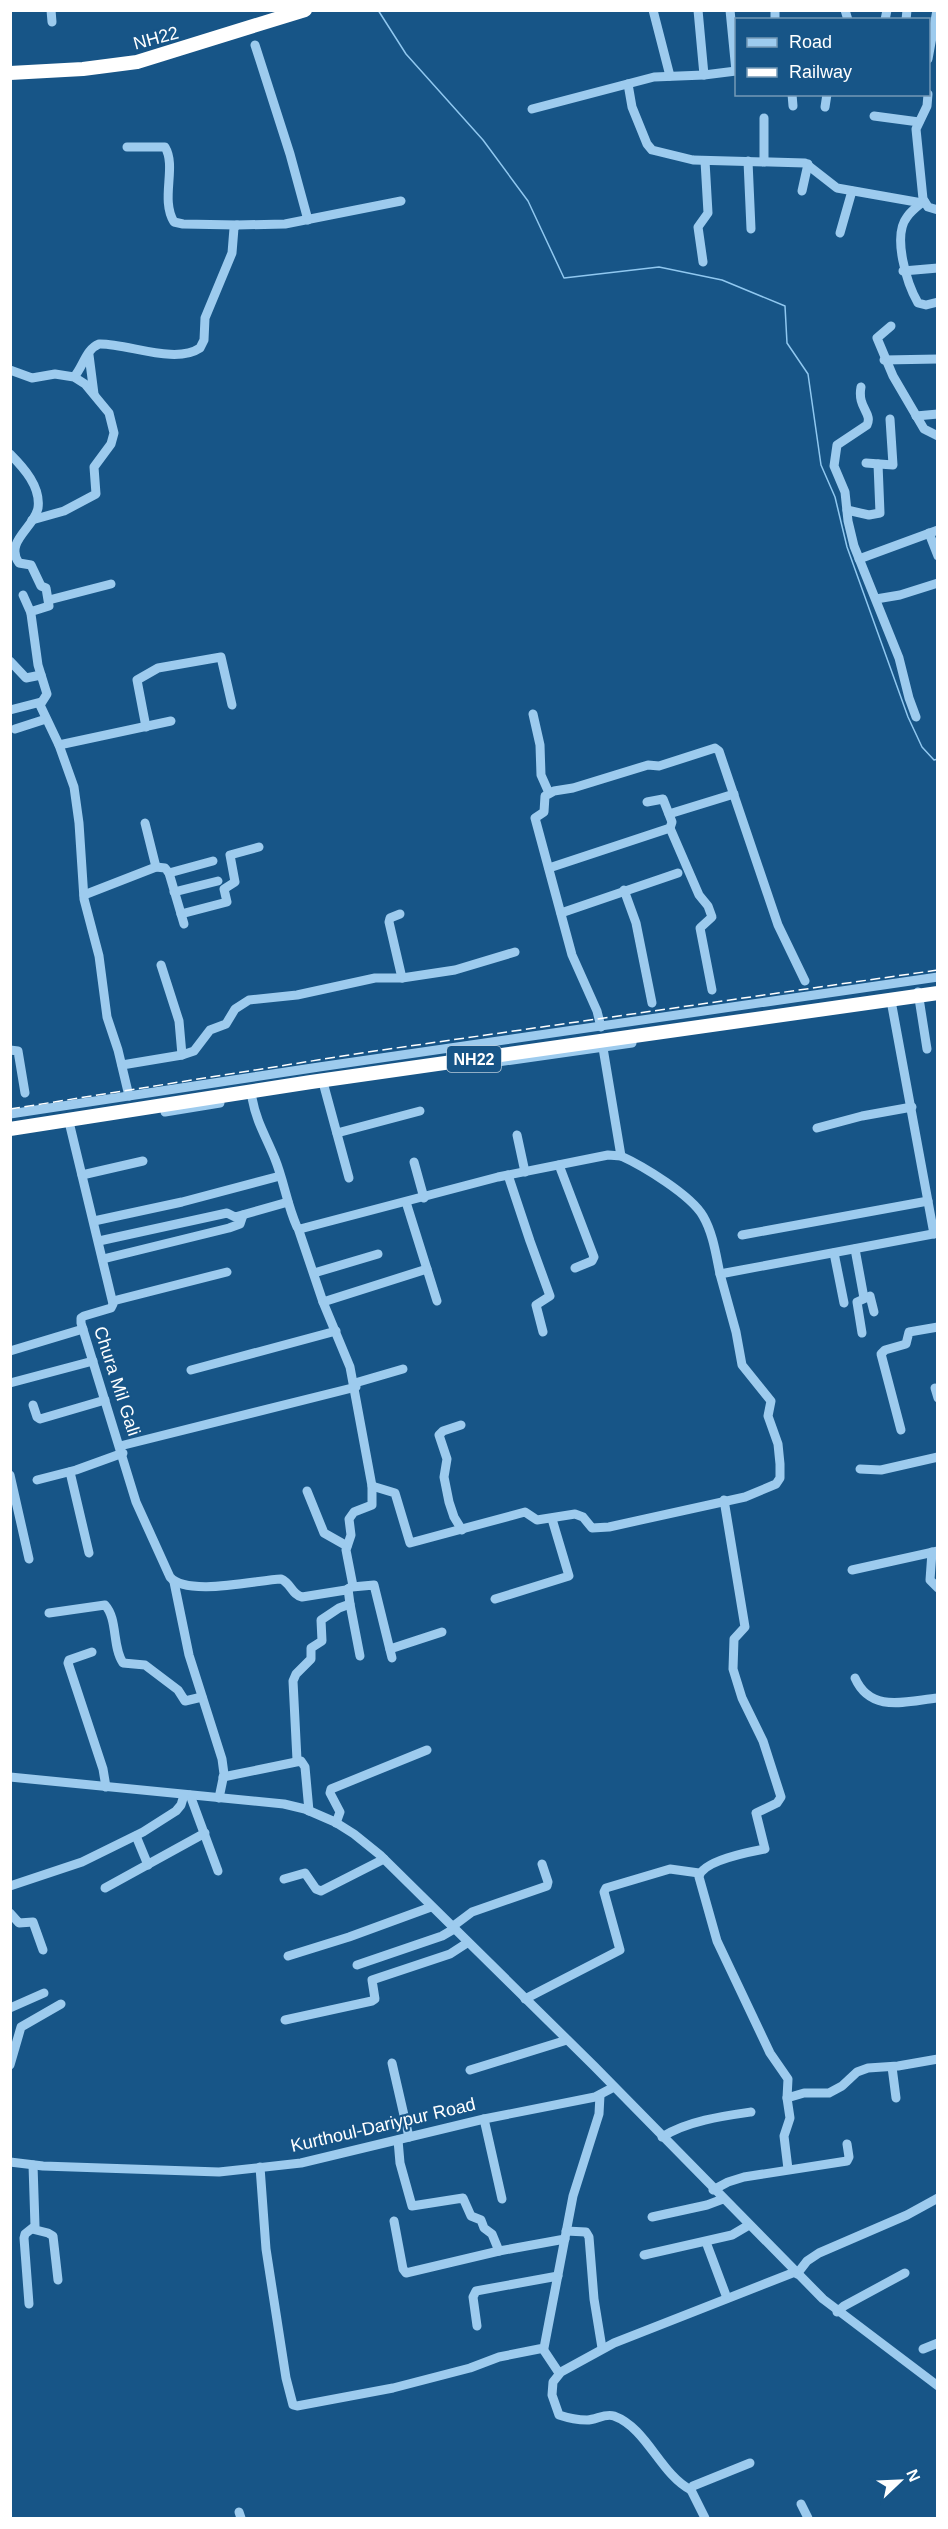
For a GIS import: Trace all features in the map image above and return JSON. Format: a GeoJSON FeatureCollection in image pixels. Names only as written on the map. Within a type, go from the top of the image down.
{"type":"FeatureCollection","features":[{"type":"Feature","properties":{"kind":"highway","name":"NH22"},"geometry":{"type":"LineString","coordinates":[[10,73],[83,69],[137,62],[305,10]]}},
{"type":"Feature","properties":{"kind":"highway","name":"NH22"},"geometry":{"type":"LineString","coordinates":[[10,1120],[334,1071],[938,985]]}},
{"type":"Feature","properties":{"kind":"highway","name":"NH22"},"geometry":{"type":"LineString","coordinates":[[10,1129],[311,1082],[938,993]]}},
{"type":"Feature","properties":{"kind":"street"},"geometry":{"type":"LineString","coordinates":[[51,10],[52,22]]}},
{"type":"Feature","properties":{"kind":"street"},"geometry":{"type":"LineString","coordinates":[[653,10],[670,76]]}},
{"type":"Feature","properties":{"kind":"street"},"geometry":{"type":"LineString","coordinates":[[698,10],[704,75]]}},
{"type":"Feature","properties":{"kind":"street"},"geometry":{"type":"LineString","coordinates":[[730,10],[735,61]]}},
{"type":"Feature","properties":{"kind":"street"},"geometry":{"type":"LineString","coordinates":[[930,48],[937,10]]}},
{"type":"Feature","properties":{"kind":"street"},"geometry":{"type":"LineString","coordinates":[[255,45],[290,154],[308,220]]}},
{"type":"Feature","properties":{"kind":"street"},"geometry":{"type":"LineString","coordinates":[[532,109],[654,77],[735,71]]}},
{"type":"Feature","properties":{"kind":"street"},"geometry":{"type":"LineString","coordinates":[[628,84],[632,107],[649,147],[688,160],[808,164],[833,186],[923,202],[928,207],[938,210]]}},
{"type":"Feature","properties":{"kind":"street"},"geometry":{"type":"LineString","coordinates":[[792,96],[793,106]]}},
{"type":"Feature","properties":{"kind":"street"},"geometry":{"type":"LineString","coordinates":[[825,107],[827,96]]}},
{"type":"Feature","properties":{"kind":"street"},"geometry":{"type":"LineString","coordinates":[[923,202],[916,129],[927,106],[928,96]]}},
{"type":"Feature","properties":{"kind":"street"},"geometry":{"type":"LineString","coordinates":[[874,116],[919,122]]}},
{"type":"Feature","properties":{"kind":"street"},"geometry":{"type":"LineString","coordinates":[[764,118],[764,162]]}},
{"type":"Feature","properties":{"kind":"street"},"geometry":{"type":"LineString","coordinates":[[127,147],[165,147],[168,159],[169,210],[174,222],[183,224],[285,224],[401,201]]}},
{"type":"Feature","properties":{"kind":"street"},"geometry":{"type":"LineString","coordinates":[[704,262],[698,227],[708,213],[705,161]]}},
{"type":"Feature","properties":{"kind":"street"},"geometry":{"type":"LineString","coordinates":[[748,161],[751,229]]}},
{"type":"Feature","properties":{"kind":"street"},"geometry":{"type":"LineString","coordinates":[[802,191],[808,164]]}},
{"type":"Feature","properties":{"kind":"street"},"geometry":{"type":"LineString","coordinates":[[840,233],[852,191]]}},
{"type":"Feature","properties":{"kind":"street"},"geometry":{"type":"LineString","coordinates":[[923,202],[907,217],[904,224],[901,251],[903,271],[918,303],[926,305],[938,302]]}},
{"type":"Feature","properties":{"kind":"street"},"geometry":{"type":"LineString","coordinates":[[74,377],[82,368],[93,347],[102,344],[166,354],[192,352],[200,348],[204,340],[205,318],[230,259],[234,228],[237,225]]}},
{"type":"Feature","properties":{"kind":"street"},"geometry":{"type":"LineString","coordinates":[[903,271],[938,268]]}},
{"type":"Feature","properties":{"kind":"street"},"geometry":{"type":"LineString","coordinates":[[891,326],[877,338],[884,360],[924,429],[938,436]]}},
{"type":"Feature","properties":{"kind":"street"},"geometry":{"type":"LineString","coordinates":[[89,352],[94,395]]}},
{"type":"Feature","properties":{"kind":"street"},"geometry":{"type":"LineString","coordinates":[[884,360],[938,359]]}},
{"type":"Feature","properties":{"kind":"street"},"geometry":{"type":"LineString","coordinates":[[10,370],[32,378],[55,374],[74,377],[82,381],[109,413],[114,433],[111,444],[94,467],[96,494],[64,511],[32,520]]}},
{"type":"Feature","properties":{"kind":"street"},"geometry":{"type":"LineString","coordinates":[[861,387],[860,402],[869,420],[838,444],[834,461],[835,471],[845,492],[851,536],[899,658],[916,717]]}},
{"type":"Feature","properties":{"kind":"street"},"geometry":{"type":"LineString","coordinates":[[916,416],[938,414]]}},
{"type":"Feature","properties":{"kind":"street"},"geometry":{"type":"LineString","coordinates":[[866,463],[893,465],[890,419]]}},
{"type":"Feature","properties":{"kind":"street"},"geometry":{"type":"LineString","coordinates":[[10,454],[24,468],[36,493],[38,508],[16,541],[17,567],[31,565],[41,586],[46,588],[49,600],[48,606],[31,613]]}},
{"type":"Feature","properties":{"kind":"street"},"geometry":{"type":"LineString","coordinates":[[847,510],[869,515],[880,514],[878,465]]}},
{"type":"Feature","properties":{"kind":"street"},"geometry":{"type":"LineString","coordinates":[[859,559],[933,532],[938,556]]}},
{"type":"Feature","properties":{"kind":"street"},"geometry":{"type":"LineString","coordinates":[[876,600],[938,583]]}},
{"type":"Feature","properties":{"kind":"street"},"geometry":{"type":"LineString","coordinates":[[49,600],[111,584]]}},
{"type":"Feature","properties":{"kind":"street"},"geometry":{"type":"LineString","coordinates":[[10,710],[41,702],[47,694],[41,675],[31,613],[23,595]]}},
{"type":"Feature","properties":{"kind":"street"},"geometry":{"type":"LineString","coordinates":[[146,727],[137,680],[160,667],[221,657],[232,705]]}},
{"type":"Feature","properties":{"kind":"street"},"geometry":{"type":"LineString","coordinates":[[10,661],[26,678],[41,675]]}},
{"type":"Feature","properties":{"kind":"street"},"geometry":{"type":"LineString","coordinates":[[41,702],[71,776],[77,803],[84,895],[99,956],[106,1012],[129,1096]]}},
{"type":"Feature","properties":{"kind":"street"},"geometry":{"type":"LineString","coordinates":[[533,714],[540,746],[541,775],[549,793]]}},
{"type":"Feature","properties":{"kind":"street"},"geometry":{"type":"LineString","coordinates":[[15,729],[46,719]]}},
{"type":"Feature","properties":{"kind":"street"},"geometry":{"type":"LineString","coordinates":[[59,745],[171,721]]}},
{"type":"Feature","properties":{"kind":"street"},"geometry":{"type":"LineString","coordinates":[[601,1027],[597,1011],[575,965],[535,819],[544,812],[544,799],[549,793],[648,765],[659,766],[716,748],[734,794],[777,925],[805,981]]}},
{"type":"Feature","properties":{"kind":"street"},"geometry":{"type":"LineString","coordinates":[[669,814],[734,794]]}},
{"type":"Feature","properties":{"kind":"street"},"geometry":{"type":"LineString","coordinates":[[647,802],[662,798],[672,822],[670,828],[699,895],[708,906],[712,917],[700,928],[712,990]]}},
{"type":"Feature","properties":{"kind":"street"},"geometry":{"type":"LineString","coordinates":[[145,824],[156,867]]}},
{"type":"Feature","properties":{"kind":"street"},"geometry":{"type":"LineString","coordinates":[[549,868],[670,828]]}},
{"type":"Feature","properties":{"kind":"street"},"geometry":{"type":"LineString","coordinates":[[181,914],[227,902],[224,889],[235,882],[230,855],[259,847]]}},
{"type":"Feature","properties":{"kind":"street"},"geometry":{"type":"LineString","coordinates":[[169,873],[213,861]]}},
{"type":"Feature","properties":{"kind":"street"},"geometry":{"type":"LineString","coordinates":[[84,895],[156,867],[165,868],[169,873],[184,924]]}},
{"type":"Feature","properties":{"kind":"street"},"geometry":{"type":"LineString","coordinates":[[561,913],[678,873]]}},
{"type":"Feature","properties":{"kind":"street"},"geometry":{"type":"LineString","coordinates":[[174,892],[218,880]]}},
{"type":"Feature","properties":{"kind":"street"},"geometry":{"type":"LineString","coordinates":[[624,890],[636,923],[652,1003]]}},
{"type":"Feature","properties":{"kind":"street"},"geometry":{"type":"LineString","coordinates":[[400,914],[390,918],[388,922],[402,978]]}},
{"type":"Feature","properties":{"kind":"street"},"geometry":{"type":"LineString","coordinates":[[122,1065],[182,1055],[198,1049],[210,1030],[226,1024],[234,1009],[249,1000],[302,994],[387,978],[402,978],[461,969],[515,952]]}},
{"type":"Feature","properties":{"kind":"street"},"geometry":{"type":"LineString","coordinates":[[161,965],[179,1021],[182,1055]]}},
{"type":"Feature","properties":{"kind":"street"},"geometry":{"type":"LineString","coordinates":[[387,978],[399,966]]}},
{"type":"Feature","properties":{"kind":"street"},"geometry":{"type":"LineString","coordinates":[[10,1114],[938,977]]}},
{"type":"Feature","properties":{"kind":"street"},"geometry":{"type":"LineString","coordinates":[[916,981],[927,1049]]}},
{"type":"Feature","properties":{"kind":"street"},"geometry":{"type":"LineString","coordinates":[[10,1134],[324,1086],[938,999]]}},
{"type":"Feature","properties":{"kind":"street"},"geometry":{"type":"LineString","coordinates":[[720,1274],[936,1234],[892,1006]]}},
{"type":"Feature","properties":{"kind":"street"},"geometry":{"type":"LineString","coordinates":[[630,1023],[633,1043]]}},
{"type":"Feature","properties":{"kind":"street"},"geometry":{"type":"LineString","coordinates":[[603,1047],[621,1156]]}},
{"type":"Feature","properties":{"kind":"street"},"geometry":{"type":"LineString","coordinates":[[10,1050],[18,1051],[25,1093]]}},
{"type":"Feature","properties":{"kind":"street"},"geometry":{"type":"LineString","coordinates":[[217,1082],[220,1103]]}},
{"type":"Feature","properties":{"kind":"street"},"geometry":{"type":"LineString","coordinates":[[324,1086],[349,1178]]}},
{"type":"Feature","properties":{"kind":"street"},"geometry":{"type":"LineString","coordinates":[[252,1098],[257,1122],[274,1157],[323,1302],[355,1385],[372,1486],[372,1505],[350,1516],[351,1535],[347,1545],[350,1605],[360,1656]]}},
{"type":"Feature","properties":{"kind":"street"},"geometry":{"type":"LineString","coordinates":[[817,1128],[862,1116],[912,1107]]}},
{"type":"Feature","properties":{"kind":"street"},"geometry":{"type":"LineString","coordinates":[[48,1108],[51,1128]]}},
{"type":"Feature","properties":{"kind":"street"},"geometry":{"type":"LineString","coordinates":[[337,1133],[420,1111]]}},
{"type":"Feature","properties":{"kind":"street","name":"Chura Mil Gali"},"geometry":{"type":"LineString","coordinates":[[70,1125],[112,1301],[111,1308],[82,1317],[81,1320],[141,1516],[172,1580],[189,1655],[222,1759],[223,1777],[219,1798]]}},
{"type":"Feature","properties":{"kind":"street"},"geometry":{"type":"LineString","coordinates":[[517,1135],[525,1172]]}},
{"type":"Feature","properties":{"kind":"street"},"geometry":{"type":"LineString","coordinates":[[298,1228],[508,1175],[608,1155],[621,1156],[636,1163],[692,1202],[703,1215],[708,1226],[736,1332],[742,1365],[771,1401],[768,1416],[778,1444],[780,1464],[780,1478],[776,1484],[745,1497],[599,1528],[590,1527],[583,1517],[575,1514],[552,1519],[530,1517],[523,1513],[408,1543],[395,1493],[372,1486]]}},
{"type":"Feature","properties":{"kind":"street"},"geometry":{"type":"LineString","coordinates":[[82,1175],[143,1161]]}},
{"type":"Feature","properties":{"kind":"street"},"geometry":{"type":"LineString","coordinates":[[414,1162],[424,1198]]}},
{"type":"Feature","properties":{"kind":"street"},"geometry":{"type":"LineString","coordinates":[[559,1165],[594,1257],[592,1261],[575,1268]]}},
{"type":"Feature","properties":{"kind":"street"},"geometry":{"type":"LineString","coordinates":[[508,1175],[550,1296],[536,1305],[543,1332]]}},
{"type":"Feature","properties":{"kind":"street"},"geometry":{"type":"LineString","coordinates":[[94,1221],[182,1202],[280,1176]]}},
{"type":"Feature","properties":{"kind":"street"},"geometry":{"type":"LineString","coordinates":[[742,1235],[928,1201]]}},
{"type":"Feature","properties":{"kind":"street"},"geometry":{"type":"LineString","coordinates":[[406,1202],[436,1301]]}},
{"type":"Feature","properties":{"kind":"street"},"geometry":{"type":"LineString","coordinates":[[99,1241],[227,1213],[236,1217],[288,1203]]}},
{"type":"Feature","properties":{"kind":"street"},"geometry":{"type":"LineString","coordinates":[[103,1259],[229,1228],[240,1224],[243,1215]]}},
{"type":"Feature","properties":{"kind":"street"},"geometry":{"type":"LineString","coordinates":[[855,1249],[864,1298]]}},
{"type":"Feature","properties":{"kind":"street"},"geometry":{"type":"LineString","coordinates":[[834,1252],[844,1303]]}},
{"type":"Feature","properties":{"kind":"street"},"geometry":{"type":"LineString","coordinates":[[314,1274],[378,1254]]}},
{"type":"Feature","properties":{"kind":"street"},"geometry":{"type":"LineString","coordinates":[[323,1302],[427,1269]]}},
{"type":"Feature","properties":{"kind":"street"},"geometry":{"type":"LineString","coordinates":[[112,1301],[227,1272]]}},
{"type":"Feature","properties":{"kind":"street"},"geometry":{"type":"LineString","coordinates":[[862,1333],[857,1303],[871,1296],[874,1312]]}},
{"type":"Feature","properties":{"kind":"street"},"geometry":{"type":"LineString","coordinates":[[901,1431],[881,1354],[883,1351],[906,1344],[909,1332],[938,1327]]}},
{"type":"Feature","properties":{"kind":"street"},"geometry":{"type":"LineString","coordinates":[[10,1351],[83,1329]]}},
{"type":"Feature","properties":{"kind":"street"},"geometry":{"type":"LineString","coordinates":[[191,1370],[336,1331]]}},
{"type":"Feature","properties":{"kind":"street"},"geometry":{"type":"LineString","coordinates":[[10,1383],[93,1361]]}},
{"type":"Feature","properties":{"kind":"street"},"geometry":{"type":"LineString","coordinates":[[37,1480],[70,1472],[121,1450],[355,1385],[403,1369]]}},
{"type":"Feature","properties":{"kind":"street"},"geometry":{"type":"LineString","coordinates":[[33,1405],[40,1419],[105,1400]]}},
{"type":"Feature","properties":{"kind":"street"},"geometry":{"type":"LineString","coordinates":[[461,1425],[443,1431],[439,1435],[447,1458],[444,1477],[449,1502],[462,1530]]}},
{"type":"Feature","properties":{"kind":"street"},"geometry":{"type":"LineString","coordinates":[[860,1469],[880,1470],[938,1457]]}},
{"type":"Feature","properties":{"kind":"street"},"geometry":{"type":"LineString","coordinates":[[70,1472],[89,1553]]}},
{"type":"Feature","properties":{"kind":"street"},"geometry":{"type":"LineString","coordinates":[[10,1475],[29,1559]]}},
{"type":"Feature","properties":{"kind":"street"},"geometry":{"type":"LineString","coordinates":[[307,1491],[324,1533],[347,1545]]}},
{"type":"Feature","properties":{"kind":"street"},"geometry":{"type":"LineString","coordinates":[[525,1999],[620,1950],[604,1892],[606,1888],[670,1869],[699,1873],[711,1863],[765,1849],[756,1813],[777,1803],[781,1797],[763,1741],[742,1698],[733,1669],[734,1639],[745,1627],[724,1500]]}},
{"type":"Feature","properties":{"kind":"street"},"geometry":{"type":"LineString","coordinates":[[495,1599],[570,1575],[558,1545],[552,1519]]}},
{"type":"Feature","properties":{"kind":"street"},"geometry":{"type":"LineString","coordinates":[[852,1570],[935,1552],[930,1580],[938,1588]]}},
{"type":"Feature","properties":{"kind":"street"},"geometry":{"type":"LineString","coordinates":[[172,1580],[212,1587],[281,1579],[287,1582],[296,1596],[302,1598],[374,1585],[391,1653],[442,1632]]}},
{"type":"Feature","properties":{"kind":"street"},"geometry":{"type":"LineString","coordinates":[[49,1613],[105,1605],[109,1612],[117,1650],[123,1663],[145,1665],[178,1690],[185,1701],[202,1697]]}},
{"type":"Feature","properties":{"kind":"street"},"geometry":{"type":"LineString","coordinates":[[297,1760],[294,1681],[296,1674],[311,1659],[312,1647],[322,1641],[321,1620],[339,1608],[350,1605]]}},
{"type":"Feature","properties":{"kind":"street"},"geometry":{"type":"LineString","coordinates":[[92,1652],[69,1660],[68,1663],[103,1769],[106,1787]]}},
{"type":"Feature","properties":{"kind":"street"},"geometry":{"type":"LineString","coordinates":[[855,1678],[865,1693],[892,1704],[938,1698]]}},
{"type":"Feature","properties":{"kind":"street"},"geometry":{"type":"LineString","coordinates":[[336,1823],[340,1812],[330,1792],[331,1789],[427,1750]]}},
{"type":"Feature","properties":{"kind":"street"},"geometry":{"type":"LineString","coordinates":[[223,1777],[297,1760],[304,1764],[309,1810]]}},
{"type":"Feature","properties":{"kind":"street"},"geometry":{"type":"LineString","coordinates":[[10,1777],[271,1802],[309,1810],[336,1823],[369,1844],[614,2087],[713,2190],[799,2270],[837,2312],[938,2386]]}},
{"type":"Feature","properties":{"kind":"street"},"geometry":{"type":"LineString","coordinates":[[187,1795],[205,1833],[219,1871]]}},
{"type":"Feature","properties":{"kind":"street"},"geometry":{"type":"LineString","coordinates":[[10,1886],[82,1862],[136,1836],[177,1811],[187,1795]]}},
{"type":"Feature","properties":{"kind":"street"},"geometry":{"type":"LineString","coordinates":[[105,1888],[205,1833]]}},
{"type":"Feature","properties":{"kind":"street"},"geometry":{"type":"LineString","coordinates":[[136,1836],[148,1864]]}},
{"type":"Feature","properties":{"kind":"street"},"geometry":{"type":"LineString","coordinates":[[284,1879],[305,1874],[316,1889],[321,1891],[384,1859]]}},
{"type":"Feature","properties":{"kind":"street"},"geometry":{"type":"LineString","coordinates":[[357,1965],[442,1936],[464,1916],[472,1912],[547,1886],[548,1882],[542,1864]]}},
{"type":"Feature","properties":{"kind":"street"},"geometry":{"type":"LineString","coordinates":[[699,1873],[715,1937],[770,2053],[789,2080],[787,2098],[790,2118],[784,2136],[788,2169]]}},
{"type":"Feature","properties":{"kind":"street"},"geometry":{"type":"LineString","coordinates":[[288,1956],[431,1907]]}},
{"type":"Feature","properties":{"kind":"street"},"geometry":{"type":"LineString","coordinates":[[10,1913],[19,1923],[33,1922],[44,1950]]}},
{"type":"Feature","properties":{"kind":"street"},"geometry":{"type":"LineString","coordinates":[[285,2020],[372,2001],[375,1999],[371,1983],[373,1979],[450,1954],[467,1943]]}},
{"type":"Feature","properties":{"kind":"street"},"geometry":{"type":"LineString","coordinates":[[10,2065],[21,2027],[14,2006],[44,1993]]}},
{"type":"Feature","properties":{"kind":"street"},"geometry":{"type":"LineString","coordinates":[[21,2027],[62,2004]]}},
{"type":"Feature","properties":{"kind":"street"},"geometry":{"type":"LineString","coordinates":[[470,2070],[567,2040]]}},
{"type":"Feature","properties":{"kind":"street"},"geometry":{"type":"LineString","coordinates":[[787,2098],[804,2093],[829,2093],[863,2070],[938,2059]]}},
{"type":"Feature","properties":{"kind":"street"},"geometry":{"type":"LineString","coordinates":[[392,2063],[409,2137]]}},
{"type":"Feature","properties":{"kind":"street"},"geometry":{"type":"LineString","coordinates":[[892,2067],[896,2098]]}},
{"type":"Feature","properties":{"kind":"street","name":"Kurthoul-Dariypur Road"},"geometry":{"type":"LineString","coordinates":[[10,2162],[33,2165],[219,2172],[312,2162],[484,2119],[600,2095],[614,2087]]}},
{"type":"Feature","properties":{"kind":"street"},"geometry":{"type":"LineString","coordinates":[[559,2373],[543,2349],[577,2181],[599,2114],[600,2095]]}},
{"type":"Feature","properties":{"kind":"street"},"geometry":{"type":"LineString","coordinates":[[662,2137],[674,2130],[751,2112]]}},
{"type":"Feature","properties":{"kind":"street"},"geometry":{"type":"LineString","coordinates":[[484,2119],[502,2199]]}},
{"type":"Feature","properties":{"kind":"street"},"geometry":{"type":"LineString","coordinates":[[398,2140],[404,2180],[412,2206],[463,2198],[471,2216],[480,2219],[484,2228],[492,2234],[499,2251]]}},
{"type":"Feature","properties":{"kind":"street"},"geometry":{"type":"LineString","coordinates":[[713,2190],[734,2180],[848,2160],[846,2144]]}},
{"type":"Feature","properties":{"kind":"street"},"geometry":{"type":"LineString","coordinates":[[29,2304],[24,2238],[35,2222],[33,2165]]}},
{"type":"Feature","properties":{"kind":"street"},"geometry":{"type":"LineString","coordinates":[[260,2167],[266,2249],[286,2378],[294,2406],[393,2388],[499,2358],[543,2349]]}},
{"type":"Feature","properties":{"kind":"street"},"geometry":{"type":"LineString","coordinates":[[705,2518],[691,2490],[677,2483],[635,2432],[615,2417],[585,2420],[559,2415],[551,2386],[559,2373],[602,2348],[799,2270],[819,2253],[907,2215],[938,2198]]}},
{"type":"Feature","properties":{"kind":"street"},"geometry":{"type":"LineString","coordinates":[[652,2217],[707,2205],[723,2199]]}},
{"type":"Feature","properties":{"kind":"street"},"geometry":{"type":"LineString","coordinates":[[394,2221],[405,2273],[586,2232],[589,2237],[594,2299],[602,2348]]}},
{"type":"Feature","properties":{"kind":"street"},"geometry":{"type":"LineString","coordinates":[[644,2255],[737,2234],[749,2225]]}},
{"type":"Feature","properties":{"kind":"street"},"geometry":{"type":"LineString","coordinates":[[32,2229],[53,2236],[58,2280]]}},
{"type":"Feature","properties":{"kind":"street"},"geometry":{"type":"LineString","coordinates":[[706,2242],[727,2298]]}},
{"type":"Feature","properties":{"kind":"street"},"geometry":{"type":"LineString","coordinates":[[837,2312],[905,2273]]}},
{"type":"Feature","properties":{"kind":"street"},"geometry":{"type":"LineString","coordinates":[[477,2326],[474,2297],[476,2291],[558,2276]]}},
{"type":"Feature","properties":{"kind":"street"},"geometry":{"type":"LineString","coordinates":[[923,2349],[938,2343]]}},
{"type":"Feature","properties":{"kind":"street"},"geometry":{"type":"LineString","coordinates":[[691,2490],[695,2485],[750,2463]]}},
{"type":"Feature","properties":{"kind":"street"},"geometry":{"type":"LineString","coordinates":[[801,2504],[808,2518]]}},
{"type":"Feature","properties":{"kind":"waterway"},"geometry":{"type":"LineString","coordinates":[[378,10],[406,54],[483,140],[528,201],[564,278],[659,267],[722,280],[785,306],[787,343],[808,374],[821,465],[835,497],[847,547],[908,717],[922,747],[934,760],[938,759]]}},
{"type":"Feature","properties":{"kind":"railway"},"geometry":{"type":"LineString","coordinates":[[10,1109],[368,1052],[938,970]]}}]}
